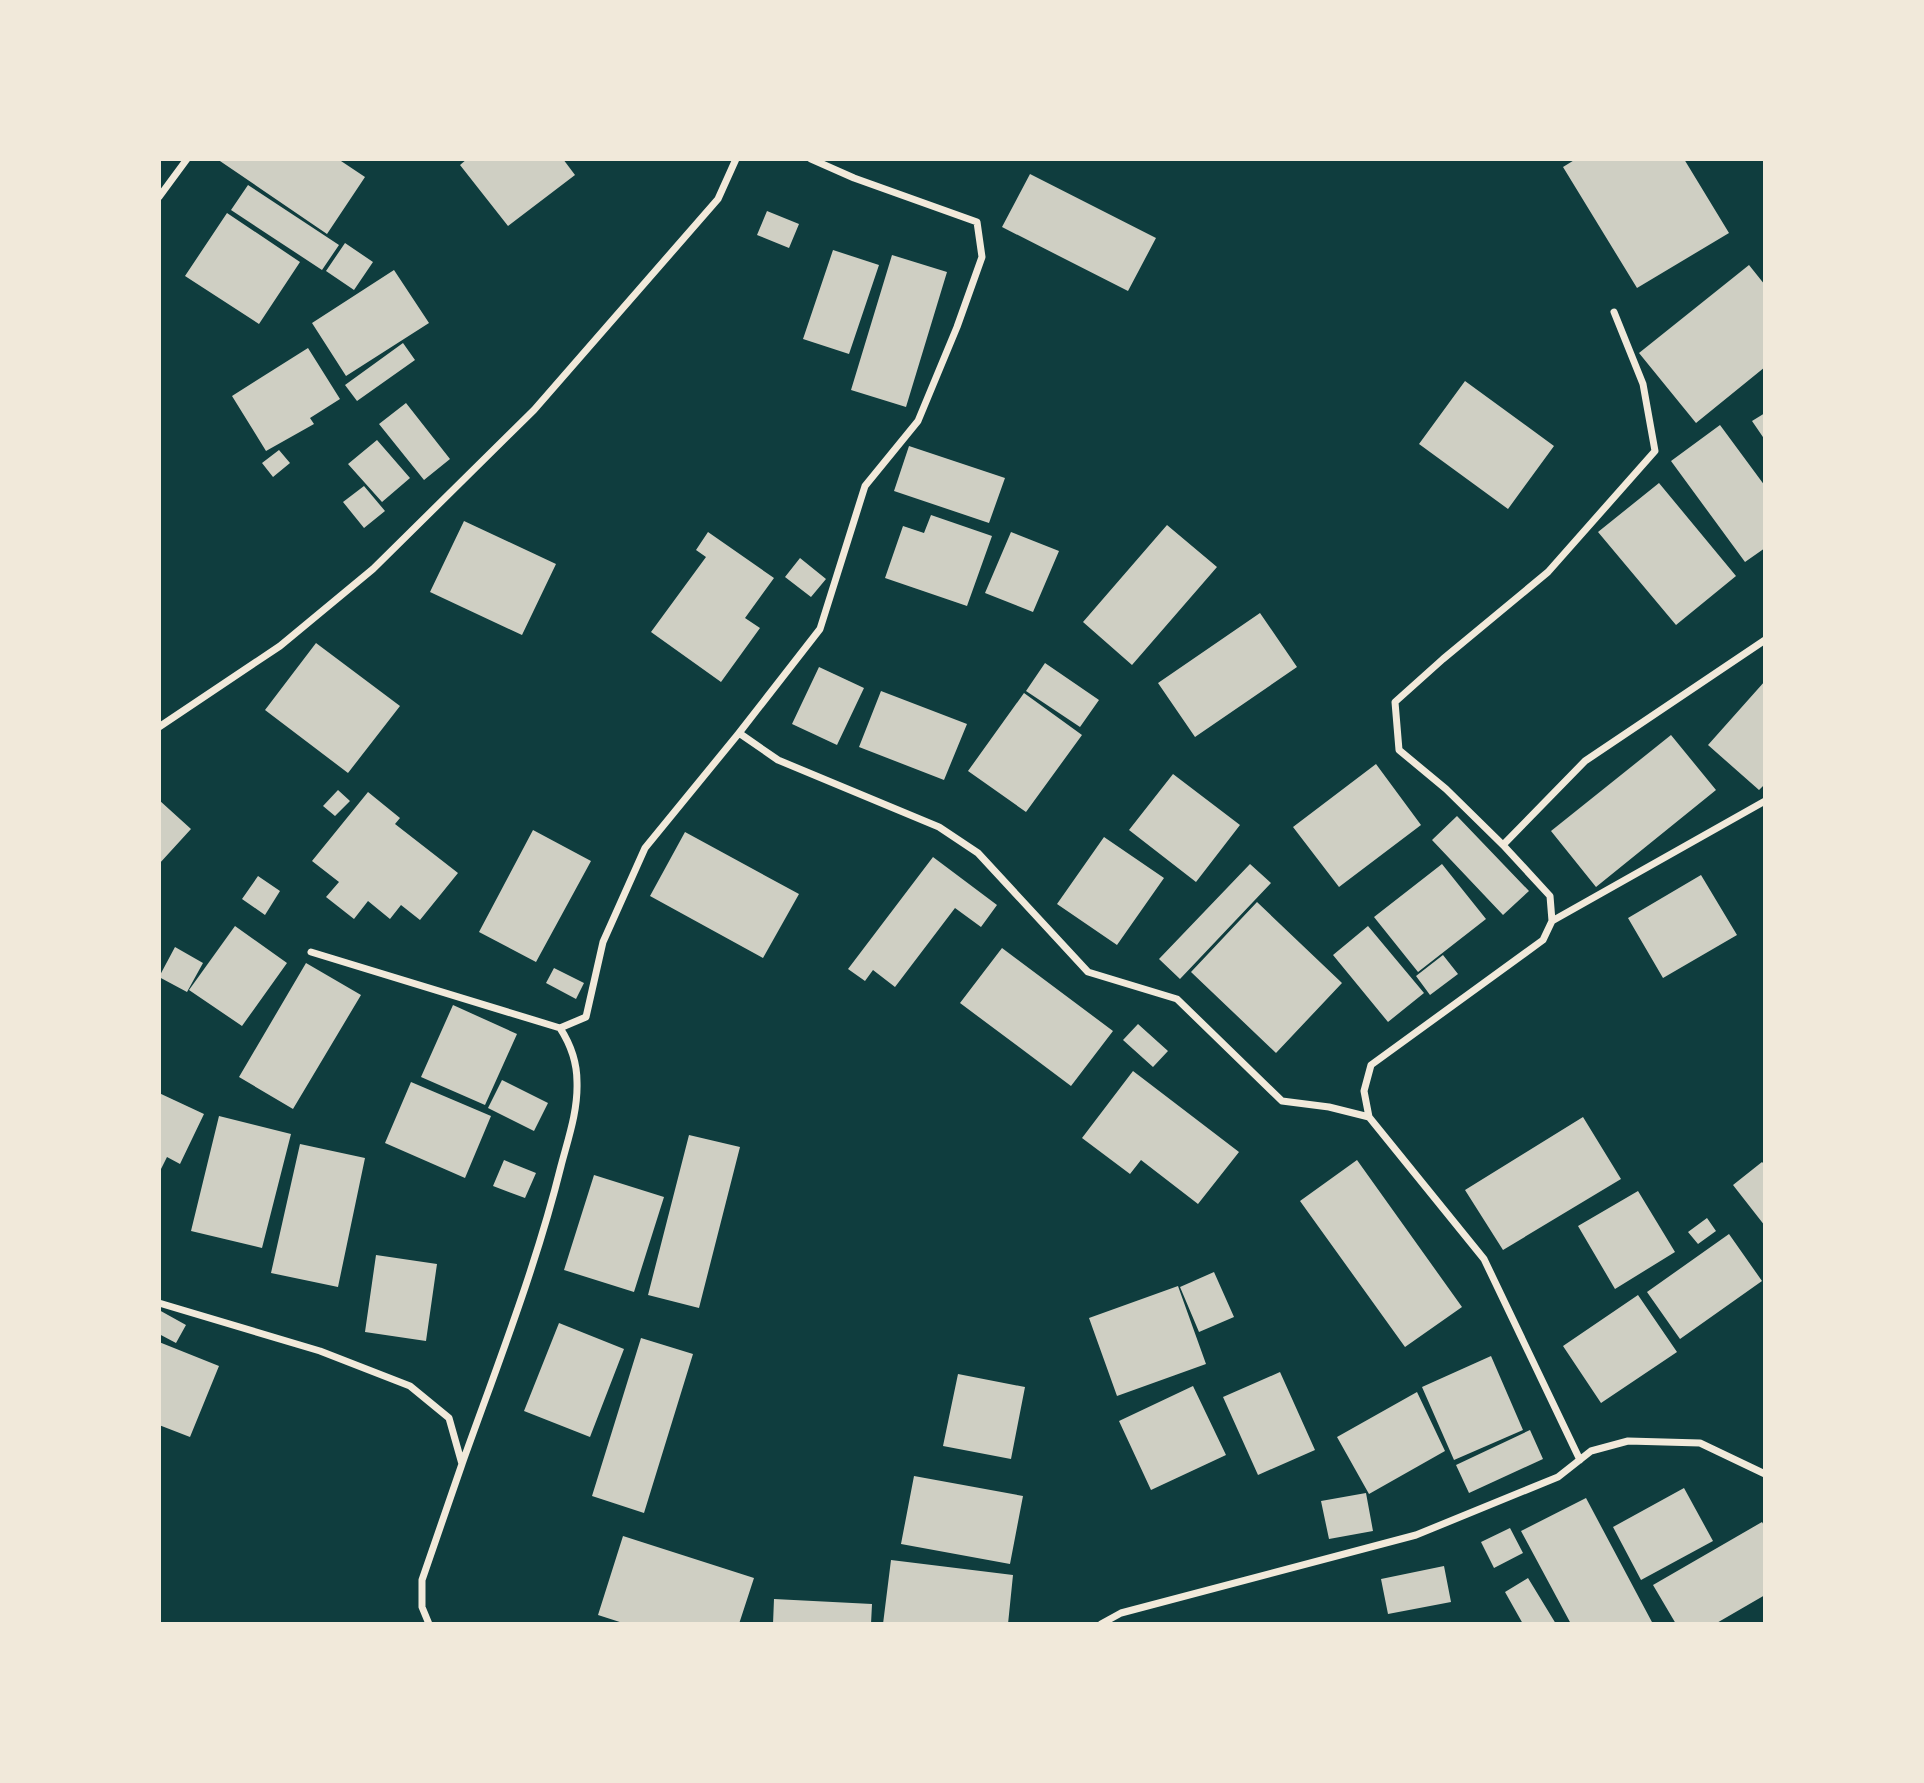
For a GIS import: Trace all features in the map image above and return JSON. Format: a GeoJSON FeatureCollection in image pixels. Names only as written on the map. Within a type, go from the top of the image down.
{"type":"FeatureCollection","features":[{"type":"Feature","properties":{"kind":"street"},"geometry":{"type":"LineString","coordinates":[[159,197],[187,159]]}},
{"type":"Feature","properties":{"kind":"street"},"geometry":{"type":"LineString","coordinates":[[159,727],[280,646],[373,569],[534,410],[718,199],[736,159]]}},
{"type":"Feature","properties":{"kind":"street"},"geometry":{"type":"LineString","coordinates":[[311,952],[560,1028],[586,1017],[603,943],[645,848],[820,629],[865,486],[918,421],[957,327],[982,257],[977,222],[854,178],[811,159]]}},
{"type":"Feature","properties":{"kind":"street"},"geometry":{"type":"LineString","coordinates":[[1580,1460],[1484,1259],[1369,1117],[1363,1091],[1371,1065],[1543,940],[1552,921],[1550,896],[1446,789],[1399,750],[1395,702],[1548,572],[1655,452],[1643,384],[1614,312]]}},
{"type":"Feature","properties":{"kind":"street"},"geometry":{"type":"LineString","coordinates":[[1503,845],[1585,761],[1765,640]]}},
{"type":"Feature","properties":{"kind":"street"},"geometry":{"type":"LineString","coordinates":[[738,733],[778,761],[939,827],[978,853],[1088,972],[1177,999],[1282,1101],[1329,1107],[1369,1117]]}},
{"type":"Feature","properties":{"kind":"street"},"geometry":{"type":"LineString","coordinates":[[1552,921],[1765,801]]}},
{"type":"Feature","properties":{"kind":"street"},"geometry":{"type":"LineString","coordinates":[[429,1624],[422,1607],[422,1580],[554,1198],[574,1116],[577,1083],[573,1048],[560,1028]]}},
{"type":"Feature","properties":{"kind":"street"},"geometry":{"type":"LineString","coordinates":[[159,1303],[320,1351],[410,1386],[449,1419],[462,1464]]}},
{"type":"Feature","properties":{"kind":"street"},"geometry":{"type":"LineString","coordinates":[[1101,1624],[1121,1613],[1416,1535],[1558,1477],[1591,1451],[1628,1441],[1700,1443],[1765,1474]]}},
{"type":"Feature","properties":{"kind":"building"},"geometry":{"type":"Polygon","coordinates":[[[217,159],[338,159],[365,177],[327,234],[217,159]]]}},
{"type":"Feature","properties":{"kind":"building"},"geometry":{"type":"Polygon","coordinates":[[[467,159],[563,159],[575,175],[508,226],[460,165],[467,159]]]}},
{"type":"Feature","properties":{"kind":"building"},"geometry":{"type":"Polygon","coordinates":[[[1576,159],[1684,159],[1729,233],[1637,288],[1563,167],[1576,159]]]}},
{"type":"Feature","properties":{"kind":"building"},"geometry":{"type":"Polygon","coordinates":[[[1030,174],[1156,238],[1128,291],[1002,227],[1030,174]]]}},
{"type":"Feature","properties":{"kind":"building"},"geometry":{"type":"Polygon","coordinates":[[[248,185],[339,245],[322,270],[231,210],[248,185]]]}},
{"type":"Feature","properties":{"kind":"building"},"geometry":{"type":"Polygon","coordinates":[[[767,211],[799,224],[789,248],[757,235],[767,211]]]}},
{"type":"Feature","properties":{"kind":"building"},"geometry":{"type":"Polygon","coordinates":[[[227,213],[300,262],[259,324],[185,276],[227,213]]]}},
{"type":"Feature","properties":{"kind":"building"},"geometry":{"type":"Polygon","coordinates":[[[345,243],[373,262],[354,290],[326,271],[345,243]]]}},
{"type":"Feature","properties":{"kind":"building"},"geometry":{"type":"Polygon","coordinates":[[[833,250],[879,265],[849,354],[803,339],[833,250]]]}},
{"type":"Feature","properties":{"kind":"building"},"geometry":{"type":"Polygon","coordinates":[[[892,255],[947,272],[906,407],[851,390],[892,255]]]}},
{"type":"Feature","properties":{"kind":"building"},"geometry":{"type":"Polygon","coordinates":[[[1749,265],[1765,285],[1765,367],[1696,423],[1639,353],[1749,265]]]}},
{"type":"Feature","properties":{"kind":"building"},"geometry":{"type":"Polygon","coordinates":[[[394,270],[429,323],[346,376],[312,323],[394,270]]]}},
{"type":"Feature","properties":{"kind":"building"},"geometry":{"type":"Polygon","coordinates":[[[403,343],[415,360],[357,401],[345,385],[403,343]]]}},
{"type":"Feature","properties":{"kind":"building"},"geometry":{"type":"Polygon","coordinates":[[[308,348],[340,399],[310,418],[314,424],[266,451],[232,396],[308,348]]]}},
{"type":"Feature","properties":{"kind":"building"},"geometry":{"type":"Polygon","coordinates":[[[1465,381],[1554,446],[1508,509],[1419,444],[1465,381]]]}},
{"type":"Feature","properties":{"kind":"building"},"geometry":{"type":"Polygon","coordinates":[[[406,403],[450,459],[424,480],[379,424],[406,403]]]}},
{"type":"Feature","properties":{"kind":"building"},"geometry":{"type":"Polygon","coordinates":[[[1765,413],[1765,440],[1752,421],[1765,413]]]}},
{"type":"Feature","properties":{"kind":"building"},"geometry":{"type":"Polygon","coordinates":[[[1720,425],[1765,486],[1765,548],[1745,562],[1671,461],[1720,425]]]}},
{"type":"Feature","properties":{"kind":"building"},"geometry":{"type":"Polygon","coordinates":[[[377,440],[410,478],[382,502],[348,464],[377,440]]]}},
{"type":"Feature","properties":{"kind":"building"},"geometry":{"type":"Polygon","coordinates":[[[909,446],[1005,478],[989,523],[894,491],[909,446]]]}},
{"type":"Feature","properties":{"kind":"building"},"geometry":{"type":"Polygon","coordinates":[[[279,450],[290,463],[273,477],[262,463],[279,450]]]}},
{"type":"Feature","properties":{"kind":"building"},"geometry":{"type":"Polygon","coordinates":[[[1659,483],[1736,576],[1676,625],[1598,532],[1659,483]]]}},
{"type":"Feature","properties":{"kind":"building"},"geometry":{"type":"Polygon","coordinates":[[[364,486],[385,511],[364,528],[343,502],[364,486]]]}},
{"type":"Feature","properties":{"kind":"building"},"geometry":{"type":"Polygon","coordinates":[[[931,515],[992,536],[967,606],[885,578],[903,526],[924,533],[931,515]]]}},
{"type":"Feature","properties":{"kind":"building"},"geometry":{"type":"Polygon","coordinates":[[[464,521],[556,564],[522,635],[430,592],[464,521]]]}},
{"type":"Feature","properties":{"kind":"building"},"geometry":{"type":"Polygon","coordinates":[[[1167,525],[1217,567],[1132,665],[1083,622],[1167,525]]]}},
{"type":"Feature","properties":{"kind":"building"},"geometry":{"type":"Polygon","coordinates":[[[708,532],[774,578],[745,618],[760,628],[721,682],[651,632],[706,557],[696,550],[708,532]]]}},
{"type":"Feature","properties":{"kind":"building"},"geometry":{"type":"Polygon","coordinates":[[[1011,532],[1059,551],[1033,612],[985,593],[1011,532]]]}},
{"type":"Feature","properties":{"kind":"building"},"geometry":{"type":"Polygon","coordinates":[[[800,558],[826,579],[811,597],[785,577],[800,558]]]}},
{"type":"Feature","properties":{"kind":"building"},"geometry":{"type":"Polygon","coordinates":[[[1260,613],[1297,667],[1195,737],[1158,683],[1260,613]]]}},
{"type":"Feature","properties":{"kind":"building"},"geometry":{"type":"Polygon","coordinates":[[[316,643],[400,706],[348,773],[265,710],[316,643]]]}},
{"type":"Feature","properties":{"kind":"building"},"geometry":{"type":"Polygon","coordinates":[[[1045,663],[1099,700],[1080,727],[1026,691],[1045,663]]]}},
{"type":"Feature","properties":{"kind":"building"},"geometry":{"type":"Polygon","coordinates":[[[819,667],[864,688],[837,745],[792,724],[819,667]]]}},
{"type":"Feature","properties":{"kind":"building"},"geometry":{"type":"Polygon","coordinates":[[[1765,681],[1765,784],[1759,790],[1708,745],[1765,681]]]}},
{"type":"Feature","properties":{"kind":"building"},"geometry":{"type":"Polygon","coordinates":[[[881,691],[967,724],[944,780],[859,747],[881,691]]]}},
{"type":"Feature","properties":{"kind":"building"},"geometry":{"type":"Polygon","coordinates":[[[1024,693],[1082,735],[1026,812],[968,771],[1024,693]]]}},
{"type":"Feature","properties":{"kind":"building"},"geometry":{"type":"Polygon","coordinates":[[[1671,735],[1716,790],[1596,887],[1551,831],[1671,735]]]}},
{"type":"Feature","properties":{"kind":"building"},"geometry":{"type":"Polygon","coordinates":[[[1376,764],[1421,825],[1339,887],[1293,827],[1376,764]]]}},
{"type":"Feature","properties":{"kind":"building"},"geometry":{"type":"Polygon","coordinates":[[[1173,774],[1240,825],[1196,882],[1129,830],[1173,774]]]}},
{"type":"Feature","properties":{"kind":"building"},"geometry":{"type":"Polygon","coordinates":[[[338,790],[350,801],[335,816],[323,806],[338,790]]]}},
{"type":"Feature","properties":{"kind":"building"},"geometry":{"type":"Polygon","coordinates":[[[368,792],[400,818],[395,824],[458,873],[420,920],[401,905],[390,919],[368,901],[354,919],[326,897],[339,882],[312,861],[368,792]]]}},
{"type":"Feature","properties":{"kind":"building"},"geometry":{"type":"Polygon","coordinates":[[[159,800],[191,829],[159,864],[159,800]]]}},
{"type":"Feature","properties":{"kind":"building"},"geometry":{"type":"Polygon","coordinates":[[[1457,816],[1529,891],[1503,915],[1432,840],[1457,816]]]}},
{"type":"Feature","properties":{"kind":"building"},"geometry":{"type":"Polygon","coordinates":[[[533,830],[591,861],[536,962],[479,932],[533,830]]]}},
{"type":"Feature","properties":{"kind":"building"},"geometry":{"type":"Polygon","coordinates":[[[685,832],[799,894],[763,958],[650,896],[685,832]]]}},
{"type":"Feature","properties":{"kind":"building"},"geometry":{"type":"Polygon","coordinates":[[[1104,837],[1164,878],[1117,945],[1057,904],[1104,837]]]}},
{"type":"Feature","properties":{"kind":"building"},"geometry":{"type":"Polygon","coordinates":[[[933,857],[997,905],[981,927],[955,908],[895,987],[873,970],[865,981],[848,969],[933,857]]]}},
{"type":"Feature","properties":{"kind":"building"},"geometry":{"type":"Polygon","coordinates":[[[1250,864],[1271,883],[1180,979],[1159,959],[1250,864]]]}},
{"type":"Feature","properties":{"kind":"building"},"geometry":{"type":"Polygon","coordinates":[[[1442,864],[1486,919],[1418,972],[1374,917],[1442,864]]]}},
{"type":"Feature","properties":{"kind":"building"},"geometry":{"type":"Polygon","coordinates":[[[1701,875],[1737,935],[1663,978],[1628,918],[1701,875]]]}},
{"type":"Feature","properties":{"kind":"building"},"geometry":{"type":"Polygon","coordinates":[[[258,876],[280,891],[265,915],[242,899],[258,876]]]}},
{"type":"Feature","properties":{"kind":"building"},"geometry":{"type":"Polygon","coordinates":[[[1257,902],[1342,983],[1276,1053],[1191,972],[1257,902]]]}},
{"type":"Feature","properties":{"kind":"building"},"geometry":{"type":"Polygon","coordinates":[[[235,926],[287,963],[242,1026],[189,990],[235,926]]]}},
{"type":"Feature","properties":{"kind":"building"},"geometry":{"type":"Polygon","coordinates":[[[1368,926],[1424,993],[1388,1022],[1333,955],[1368,926]]]}},
{"type":"Feature","properties":{"kind":"building"},"geometry":{"type":"Polygon","coordinates":[[[175,947],[203,963],[187,992],[159,977],[175,947]]]}},
{"type":"Feature","properties":{"kind":"building"},"geometry":{"type":"Polygon","coordinates":[[[1002,948],[1113,1031],[1071,1086],[960,1003],[1002,948]]]}},
{"type":"Feature","properties":{"kind":"building"},"geometry":{"type":"Polygon","coordinates":[[[1443,955],[1458,974],[1430,995],[1416,976],[1443,955]]]}},
{"type":"Feature","properties":{"kind":"building"},"geometry":{"type":"Polygon","coordinates":[[[306,963],[361,995],[293,1109],[239,1077],[306,963]]]}},
{"type":"Feature","properties":{"kind":"building"},"geometry":{"type":"Polygon","coordinates":[[[554,968],[584,983],[576,999],[546,983],[554,968]]]}},
{"type":"Feature","properties":{"kind":"building"},"geometry":{"type":"Polygon","coordinates":[[[453,1005],[517,1034],[485,1105],[421,1077],[453,1005]]]}},
{"type":"Feature","properties":{"kind":"building"},"geometry":{"type":"Polygon","coordinates":[[[1138,1024],[1168,1051],[1153,1067],[1123,1040],[1138,1024]]]}},
{"type":"Feature","properties":{"kind":"building"},"geometry":{"type":"Polygon","coordinates":[[[1133,1071],[1239,1152],[1198,1204],[1141,1160],[1130,1174],[1082,1138],[1133,1071]]]}},
{"type":"Feature","properties":{"kind":"building"},"geometry":{"type":"Polygon","coordinates":[[[502,1080],[548,1103],[534,1131],[488,1108],[502,1080]]]}},
{"type":"Feature","properties":{"kind":"building"},"geometry":{"type":"Polygon","coordinates":[[[411,1082],[491,1116],[465,1178],[385,1143],[411,1082]]]}},
{"type":"Feature","properties":{"kind":"building"},"geometry":{"type":"Polygon","coordinates":[[[159,1093],[204,1114],[180,1164],[167,1157],[159,1173],[159,1093]]]}},
{"type":"Feature","properties":{"kind":"building"},"geometry":{"type":"Polygon","coordinates":[[[219,1116],[291,1134],[262,1248],[191,1231],[219,1116]]]}},
{"type":"Feature","properties":{"kind":"building"},"geometry":{"type":"Polygon","coordinates":[[[1583,1117],[1621,1179],[1503,1250],[1465,1190],[1583,1117]]]}},
{"type":"Feature","properties":{"kind":"building"},"geometry":{"type":"Polygon","coordinates":[[[689,1135],[740,1147],[699,1308],[648,1295],[689,1135]]]}},
{"type":"Feature","properties":{"kind":"building"},"geometry":{"type":"Polygon","coordinates":[[[300,1144],[365,1158],[338,1287],[271,1273],[300,1144]]]}},
{"type":"Feature","properties":{"kind":"building"},"geometry":{"type":"Polygon","coordinates":[[[504,1160],[536,1173],[525,1198],[493,1186],[504,1160]]]}},
{"type":"Feature","properties":{"kind":"building"},"geometry":{"type":"Polygon","coordinates":[[[1357,1160],[1462,1307],[1405,1347],[1300,1201],[1357,1160]]]}},
{"type":"Feature","properties":{"kind":"building"},"geometry":{"type":"Polygon","coordinates":[[[1762,1162],[1765,1165],[1765,1226],[1733,1185],[1762,1162]]]}},
{"type":"Feature","properties":{"kind":"building"},"geometry":{"type":"Polygon","coordinates":[[[594,1175],[664,1197],[634,1292],[564,1270],[594,1175]]]}},
{"type":"Feature","properties":{"kind":"building"},"geometry":{"type":"Polygon","coordinates":[[[1638,1191],[1675,1252],[1615,1289],[1578,1226],[1638,1191]]]}},
{"type":"Feature","properties":{"kind":"building"},"geometry":{"type":"Polygon","coordinates":[[[1707,1218],[1716,1231],[1698,1244],[1688,1232],[1707,1218]]]}},
{"type":"Feature","properties":{"kind":"building"},"geometry":{"type":"Polygon","coordinates":[[[1729,1234],[1762,1281],[1680,1339],[1647,1292],[1729,1234]]]}},
{"type":"Feature","properties":{"kind":"building"},"geometry":{"type":"Polygon","coordinates":[[[376,1255],[437,1264],[426,1341],[365,1332],[376,1255]]]}},
{"type":"Feature","properties":{"kind":"building"},"geometry":{"type":"Polygon","coordinates":[[[1214,1272],[1234,1317],[1199,1332],[1180,1287],[1214,1272]]]}},
{"type":"Feature","properties":{"kind":"building"},"geometry":{"type":"Polygon","coordinates":[[[1178,1286],[1206,1364],[1117,1396],[1089,1318],[1178,1286]]]}},
{"type":"Feature","properties":{"kind":"building"},"geometry":{"type":"Polygon","coordinates":[[[1638,1295],[1677,1352],[1601,1403],[1563,1346],[1638,1295]]]}},
{"type":"Feature","properties":{"kind":"building"},"geometry":{"type":"Polygon","coordinates":[[[159,1310],[186,1325],[176,1343],[159,1334],[159,1310]]]}},
{"type":"Feature","properties":{"kind":"building"},"geometry":{"type":"Polygon","coordinates":[[[559,1323],[624,1349],[590,1437],[524,1411],[559,1323]]]}},
{"type":"Feature","properties":{"kind":"building"},"geometry":{"type":"Polygon","coordinates":[[[641,1338],[693,1354],[644,1513],[592,1496],[641,1338]]]}},
{"type":"Feature","properties":{"kind":"building"},"geometry":{"type":"Polygon","coordinates":[[[159,1342],[219,1366],[190,1437],[159,1425],[159,1342]]]}},
{"type":"Feature","properties":{"kind":"building"},"geometry":{"type":"Polygon","coordinates":[[[1491,1356],[1523,1430],[1454,1460],[1422,1387],[1491,1356]]]}},
{"type":"Feature","properties":{"kind":"building"},"geometry":{"type":"Polygon","coordinates":[[[1280,1372],[1315,1450],[1258,1475],[1223,1397],[1280,1372]]]}},
{"type":"Feature","properties":{"kind":"building"},"geometry":{"type":"Polygon","coordinates":[[[958,1374],[1025,1387],[1011,1459],[943,1446],[958,1374]]]}},
{"type":"Feature","properties":{"kind":"building"},"geometry":{"type":"Polygon","coordinates":[[[1193,1386],[1226,1455],[1151,1490],[1119,1421],[1193,1386]]]}},
{"type":"Feature","properties":{"kind":"building"},"geometry":{"type":"Polygon","coordinates":[[[1417,1392],[1445,1451],[1369,1494],[1337,1437],[1417,1392]]]}},
{"type":"Feature","properties":{"kind":"building"},"geometry":{"type":"Polygon","coordinates":[[[1530,1430],[1543,1459],[1469,1493],[1456,1465],[1530,1430]]]}},
{"type":"Feature","properties":{"kind":"building"},"geometry":{"type":"Polygon","coordinates":[[[914,1476],[1023,1496],[1010,1564],[901,1544],[914,1476]]]}},
{"type":"Feature","properties":{"kind":"building"},"geometry":{"type":"Polygon","coordinates":[[[1684,1488],[1713,1541],[1641,1580],[1613,1527],[1684,1488]]]}},
{"type":"Feature","properties":{"kind":"building"},"geometry":{"type":"Polygon","coordinates":[[[1366,1493],[1373,1531],[1329,1539],[1321,1501],[1366,1493]]]}},
{"type":"Feature","properties":{"kind":"building"},"geometry":{"type":"Polygon","coordinates":[[[1586,1498],[1653,1624],[1571,1624],[1521,1531],[1586,1498]]]}},
{"type":"Feature","properties":{"kind":"building"},"geometry":{"type":"Polygon","coordinates":[[[1762,1522],[1765,1527],[1765,1595],[1715,1624],[1676,1624],[1653,1585],[1762,1522]]]}},
{"type":"Feature","properties":{"kind":"building"},"geometry":{"type":"Polygon","coordinates":[[[1510,1528],[1523,1553],[1494,1568],[1481,1542],[1510,1528]]]}},
{"type":"Feature","properties":{"kind":"building"},"geometry":{"type":"Polygon","coordinates":[[[623,1536],[754,1578],[739,1624],[626,1624],[598,1615],[623,1536]]]}},
{"type":"Feature","properties":{"kind":"building"},"geometry":{"type":"Polygon","coordinates":[[[891,1560],[1013,1575],[1008,1624],[883,1624],[891,1560]]]}},
{"type":"Feature","properties":{"kind":"building"},"geometry":{"type":"Polygon","coordinates":[[[1444,1566],[1451,1602],[1388,1614],[1381,1579],[1444,1566]]]}},
{"type":"Feature","properties":{"kind":"building"},"geometry":{"type":"Polygon","coordinates":[[[1528,1578],[1556,1624],[1523,1624],[1505,1592],[1528,1578]]]}},
{"type":"Feature","properties":{"kind":"building"},"geometry":{"type":"Polygon","coordinates":[[[774,1599],[872,1604],[871,1624],[773,1624],[774,1599]]]}}]}
